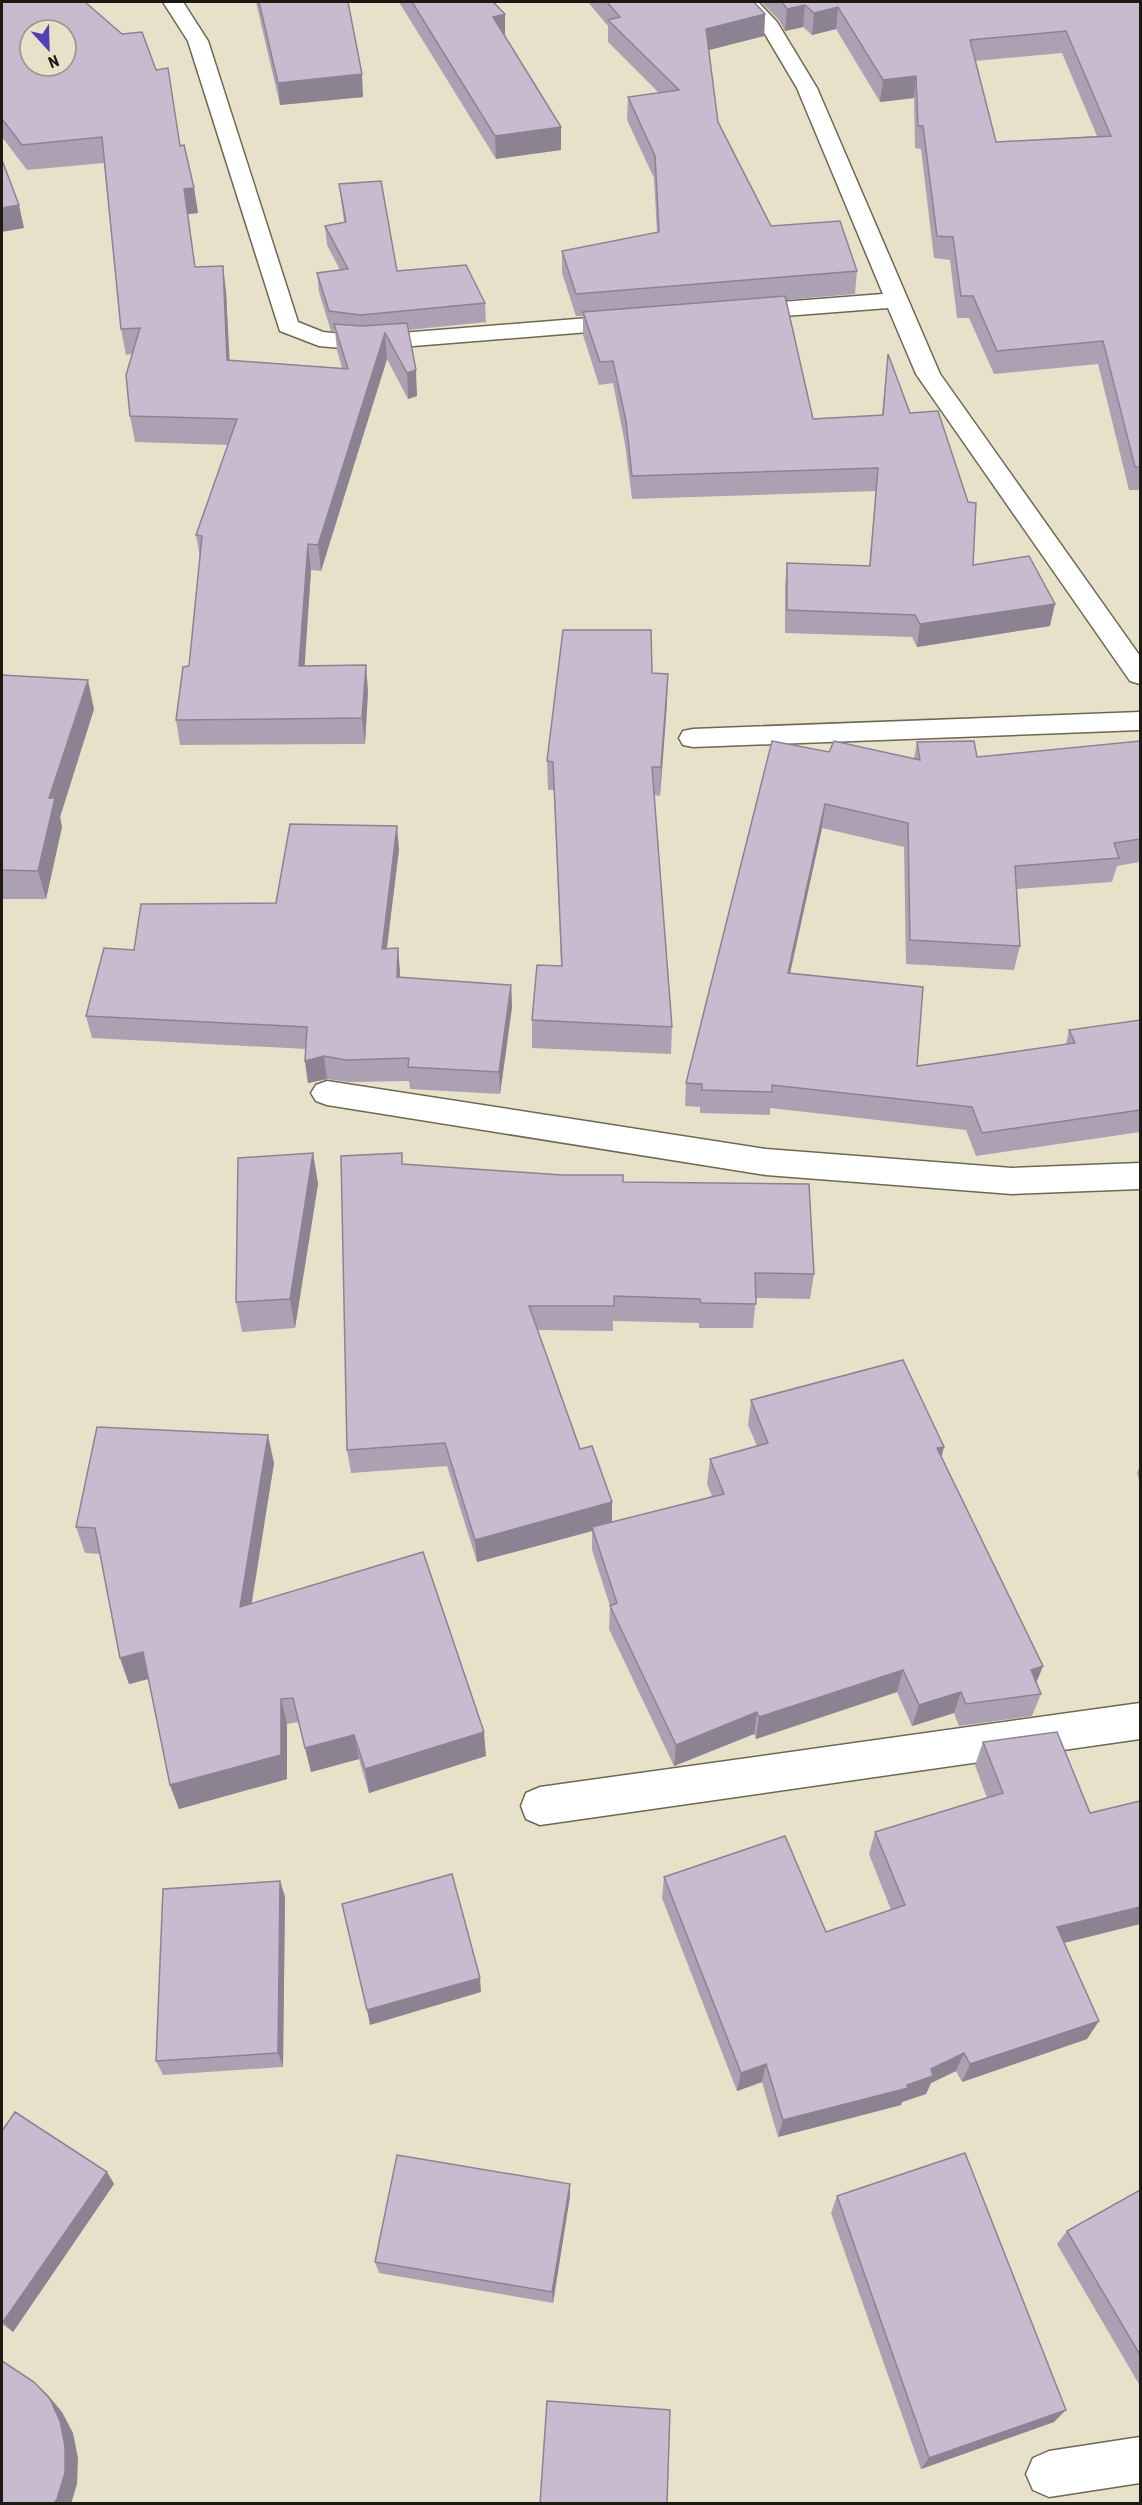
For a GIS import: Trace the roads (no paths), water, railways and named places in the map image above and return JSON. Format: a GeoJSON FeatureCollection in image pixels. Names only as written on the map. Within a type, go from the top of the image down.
{"type":"FeatureCollection","features":[{"type":"Feature","properties":{"kind":"street"},"geometry":{"type":"LineString","coordinates":[[173,2],[198,41],[288,326],[319,339],[363,343],[648,320]]}},
{"type":"Feature","properties":{"kind":"street"},"geometry":{"type":"LineString","coordinates":[[747,2],[770,26],[807,88],[928,374],[1140,675]]}},
{"type":"Feature","properties":{"kind":"street"},"geometry":{"type":"LineString","coordinates":[[719,314],[897,300]]}},
{"type":"Feature","properties":{"kind":"street"},"geometry":{"type":"LineString","coordinates":[[693,738],[1140,721]]}},
{"type":"Feature","properties":{"kind":"street"},"geometry":{"type":"LineString","coordinates":[[327,1093],[766,1162],[1012,1181],[1140,1176]]}},
{"type":"Feature","properties":{"kind":"street"},"geometry":{"type":"LineString","coordinates":[[540,1806],[1140,1721]]}},
{"type":"Feature","properties":{"kind":"street"},"geometry":{"type":"LineString","coordinates":[[1049,2475],[1140,2460]]}}]}
